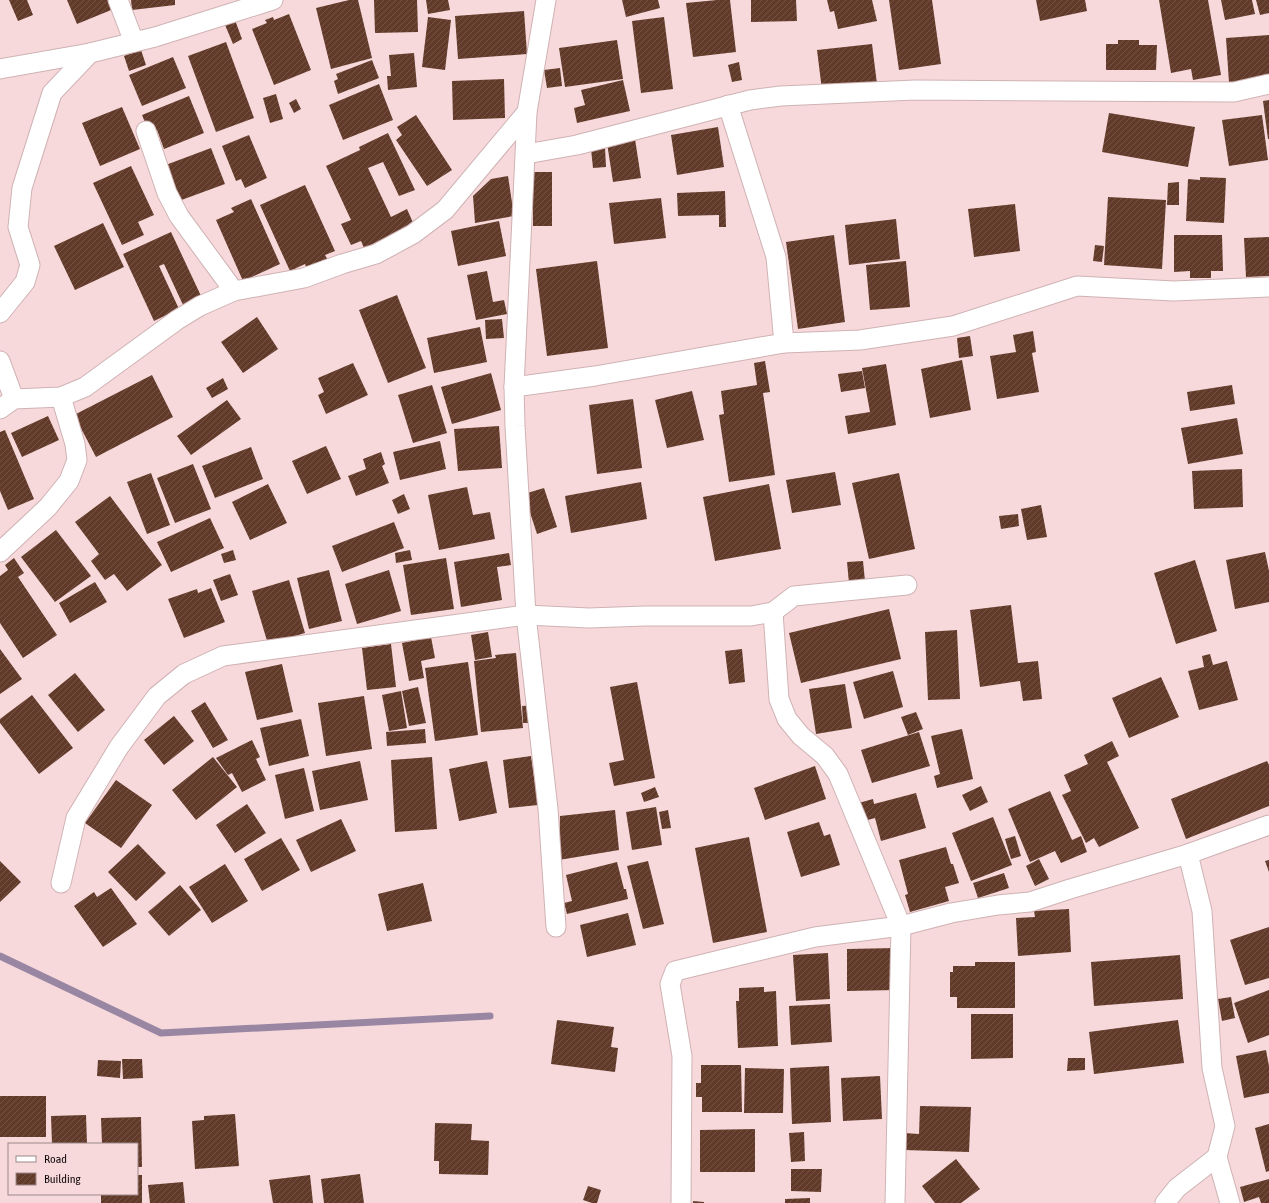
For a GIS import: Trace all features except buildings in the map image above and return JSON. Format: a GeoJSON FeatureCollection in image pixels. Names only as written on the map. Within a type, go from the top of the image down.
{"type":"FeatureCollection","features":[{"type":"Feature","properties":{"kind":"street"},"geometry":{"type":"LineString","coordinates":[[118,0],[134,42]]}},
{"type":"Feature","properties":{"kind":"street"},"geometry":{"type":"LineString","coordinates":[[0,69],[90,53],[155,37],[273,0]]}},
{"type":"Feature","properties":{"kind":"street"},"geometry":{"type":"LineString","coordinates":[[546,0],[527,112],[514,387],[526,614],[548,809],[556,927]]}},
{"type":"Feature","properties":{"kind":"street"},"geometry":{"type":"LineString","coordinates":[[0,313],[25,282],[30,265],[18,227],[22,188],[52,93],[90,53]]}},
{"type":"Feature","properties":{"kind":"street"},"geometry":{"type":"LineString","coordinates":[[526,154],[577,145],[728,105],[750,100],[781,96],[915,90],[1234,92],[1269,84]]}},
{"type":"Feature","properties":{"kind":"street"},"geometry":{"type":"LineString","coordinates":[[728,105],[776,257],[784,343]]}},
{"type":"Feature","properties":{"kind":"street"},"geometry":{"type":"LineString","coordinates":[[0,361],[7,404],[61,397],[85,387],[177,320],[200,306],[234,291],[304,278],[342,264],[376,254],[413,234],[445,210],[527,112]]}},
{"type":"Feature","properties":{"kind":"street"},"geometry":{"type":"LineString","coordinates":[[146,131],[167,193],[179,216],[234,291]]}},
{"type":"Feature","properties":{"kind":"street"},"geometry":{"type":"LineString","coordinates":[[514,387],[595,376],[784,343],[860,340],[953,326],[1077,286],[1174,291],[1269,287]]}},
{"type":"Feature","properties":{"kind":"street"},"geometry":{"type":"LineString","coordinates":[[0,552],[48,507],[69,481],[77,460],[76,449],[61,397]]}},
{"type":"Feature","properties":{"kind":"street"},"geometry":{"type":"LineString","coordinates":[[61,883],[76,818],[119,747],[157,696],[184,674],[223,656],[526,614],[589,618],[645,616],[752,616],[773,612],[794,596],[907,585]]}},
{"type":"Feature","properties":{"kind":"street"},"geometry":{"type":"LineString","coordinates":[[773,612],[779,699],[787,719],[801,736],[825,756],[838,774],[901,926],[895,1203]]}},
{"type":"Feature","properties":{"kind":"street"},"geometry":{"type":"LineString","coordinates":[[681,1203],[682,1056],[670,984],[674,971],[815,937],[901,926],[951,913],[998,905],[1030,902],[1188,854],[1269,826]]}},
{"type":"Feature","properties":{"kind":"street"},"geometry":{"type":"LineString","coordinates":[[1188,854],[1202,911],[1212,1068],[1225,1126],[1217,1157],[1230,1203]]}},
{"type":"Feature","properties":{"kind":"street"},"geometry":{"type":"LineString","coordinates":[[1166,1203],[1177,1188],[1217,1157]]}},
{"type":"Feature","properties":{"kind":"waterway"},"geometry":{"type":"LineString","coordinates":[[0,956],[161,1033],[490,1016]]}}]}
